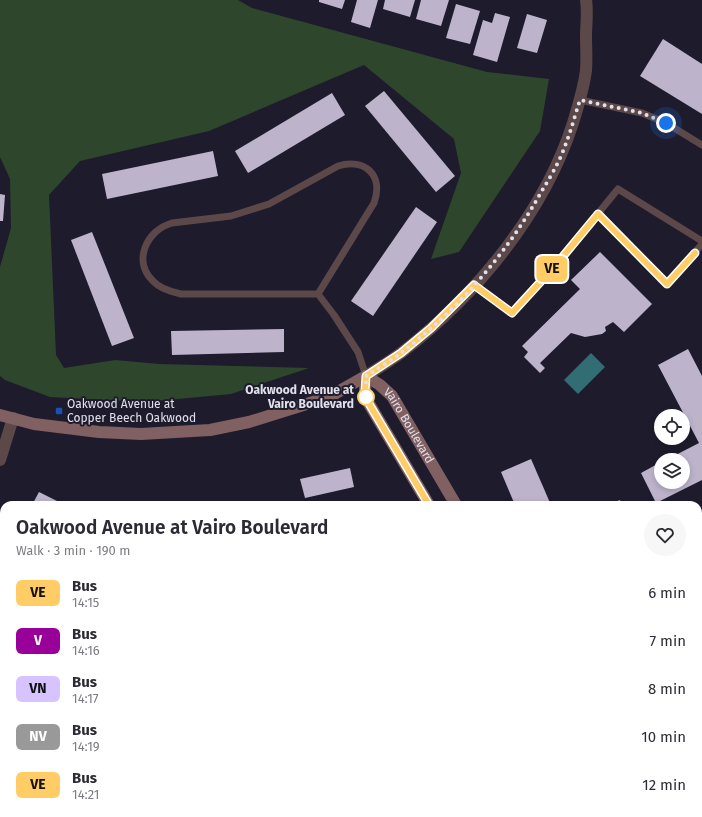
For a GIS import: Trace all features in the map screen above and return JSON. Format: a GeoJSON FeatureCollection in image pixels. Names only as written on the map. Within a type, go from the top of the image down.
{"type":"FeatureCollection","features":[{"type":"Feature","properties":{"kind":"street"},"geometry":{"type":"LineString","coordinates":[[0,415],[34,424],[99,432],[141,434],[210,430],[249,422],[329,397],[366,376],[401,353],[431,328],[474,285],[508,245],[556,168],[580,100],[586,70],[586,0]]}},
{"type":"Feature","properties":{"kind":"street","name":"Vairo Boulevard"},"geometry":{"type":"LineString","coordinates":[[427,501],[368,402],[365,391],[366,376],[380,385],[392,396],[454,501]]}},
{"type":"Feature","properties":{"kind":"street"},"geometry":{"type":"LineString","coordinates":[[0,460],[13,418]]}},
{"type":"Feature","properties":{"kind":"lane"},"geometry":{"type":"LineString","coordinates":[[580,100],[642,113],[666,123],[702,144]]}},
{"type":"Feature","properties":{"kind":"lane"},"geometry":{"type":"LineString","coordinates":[[358,164],[368,169],[374,176],[377,184],[377,193],[374,202],[318,294],[181,294],[172,292],[154,282],[146,272],[143,262],[145,248],[153,234],[164,225],[172,222],[231,216],[270,204],[338,166],[358,164]]}},
{"type":"Feature","properties":{"kind":"lane"},"geometry":{"type":"LineString","coordinates":[[474,285],[512,313],[555,266],[618,189],[702,243],[667,284],[598,214]]}},
{"type":"Feature","properties":{"kind":"lane"},"geometry":{"type":"LineString","coordinates":[[318,294],[334,315],[358,352],[366,376]]}},
{"type":"Feature","properties":{"kind":"shaded area"},"geometry":{"type":"Polygon","coordinates":[[[0,0],[238,0],[252,8],[487,72],[549,79],[540,131],[459,252],[431,259],[461,173],[454,139],[364,65],[209,131],[80,161],[49,195],[56,355],[64,368],[115,360],[159,364],[309,368],[231,394],[146,402],[50,397],[5,380],[0,376],[0,267],[11,228],[10,179],[0,157],[0,0]]]}},
{"type":"Feature","properties":{"kind":"shaded area"},"geometry":{"type":"Polygon","coordinates":[[[591,353],[605,367],[578,394],[564,380],[591,353]]]}},
{"type":"Feature","properties":{"kind":"building"},"geometry":{"type":"Polygon","coordinates":[[[319,0],[345,0],[342,9],[319,2],[319,0]]]}},
{"type":"Feature","properties":{"kind":"building"},"geometry":{"type":"Polygon","coordinates":[[[357,0],[378,0],[370,28],[351,22],[357,0]]]}},
{"type":"Feature","properties":{"kind":"building"},"geometry":{"type":"Polygon","coordinates":[[[385,0],[415,0],[410,17],[383,9],[385,0]]]}},
{"type":"Feature","properties":{"kind":"building"},"geometry":{"type":"Polygon","coordinates":[[[421,0],[449,0],[441,26],[416,19],[421,0]]]}},
{"type":"Feature","properties":{"kind":"building"},"geometry":{"type":"Polygon","coordinates":[[[456,4],[480,11],[470,44],[446,38],[456,4]]]}},
{"type":"Feature","properties":{"kind":"building"},"geometry":{"type":"Polygon","coordinates":[[[495,13],[510,17],[497,62],[473,55],[483,20],[492,23],[495,13]]]}},
{"type":"Feature","properties":{"kind":"building"},"geometry":{"type":"Polygon","coordinates":[[[527,14],[547,20],[537,53],[517,48],[527,14]]]}},
{"type":"Feature","properties":{"kind":"building"},"geometry":{"type":"Polygon","coordinates":[[[663,39],[702,64],[702,114],[640,76],[663,39]]]}},
{"type":"Feature","properties":{"kind":"building"},"geometry":{"type":"Polygon","coordinates":[[[384,91],[455,176],[436,192],[365,106],[384,91]]]}},
{"type":"Feature","properties":{"kind":"building"},"geometry":{"type":"Polygon","coordinates":[[[332,93],[345,115],[248,173],[235,151],[332,93]]]}},
{"type":"Feature","properties":{"kind":"building"},"geometry":{"type":"Polygon","coordinates":[[[213,151],[218,176],[107,199],[102,174],[213,151]]]}},
{"type":"Feature","properties":{"kind":"building"},"geometry":{"type":"Polygon","coordinates":[[[0,194],[5,195],[3,221],[0,221],[0,194]]]}},
{"type":"Feature","properties":{"kind":"building"},"geometry":{"type":"Polygon","coordinates":[[[416,207],[437,222],[373,316],[351,301],[416,207]]]}},
{"type":"Feature","properties":{"kind":"building"},"geometry":{"type":"Polygon","coordinates":[[[92,232],[134,338],[112,346],[71,240],[92,232]]]}},
{"type":"Feature","properties":{"kind":"building"},"geometry":{"type":"Polygon","coordinates":[[[600,252],[652,304],[624,332],[613,322],[605,327],[606,331],[602,334],[585,337],[571,333],[540,363],[545,368],[540,373],[524,357],[528,352],[522,346],[580,289],[571,280],[600,252]]]}},
{"type":"Feature","properties":{"kind":"building"},"geometry":{"type":"Polygon","coordinates":[[[284,329],[284,352],[172,355],[171,331],[284,329]]]}},
{"type":"Feature","properties":{"kind":"building"},"geometry":{"type":"Polygon","coordinates":[[[688,349],[702,376],[702,480],[690,486],[690,453],[680,453],[699,443],[690,426],[690,409],[681,409],[658,365],[688,349]]]}},
{"type":"Feature","properties":{"kind":"building"},"geometry":{"type":"Polygon","coordinates":[[[531,459],[549,501],[513,501],[501,472],[531,459]]]}},
{"type":"Feature","properties":{"kind":"building"},"geometry":{"type":"Polygon","coordinates":[[[654,466],[654,489],[684,489],[660,501],[655,501],[641,473],[654,466]]]}},
{"type":"Feature","properties":{"kind":"building"},"geometry":{"type":"Polygon","coordinates":[[[350,468],[354,487],[305,498],[300,479],[350,468]]]}},
{"type":"Feature","properties":{"kind":"building"},"geometry":{"type":"Polygon","coordinates":[[[39,492],[57,501],[34,501],[39,492]]]}},
{"type":"Feature","properties":{"kind":"bus line","name":"VE"},"geometry":{"type":"LineString","coordinates":[[427,501],[368,402],[365,391],[366,376],[401,353],[431,328],[474,285],[512,313],[555,266],[598,214],[667,284],[695,253]]}},
{"type":"Feature","properties":{"kind":"place","name":"Oakwood Avenue at Vairo Boulevard"},"geometry":{"type":"Point","coordinates":[366,397]}},
{"type":"Feature","properties":{"kind":"place","name":"Oakwood Avenue at Copper Beech Oakwood"},"geometry":{"type":"Point","coordinates":[59,411]}},
{"type":"Feature","properties":{"kind":"route"},"geometry":{"type":"LineString","coordinates":[[366,397],[366,376],[401,353],[431,328],[486,272],[508,245],[529,214],[556,168],[580,100],[615,106],[642,113],[666,123]]}}]}
